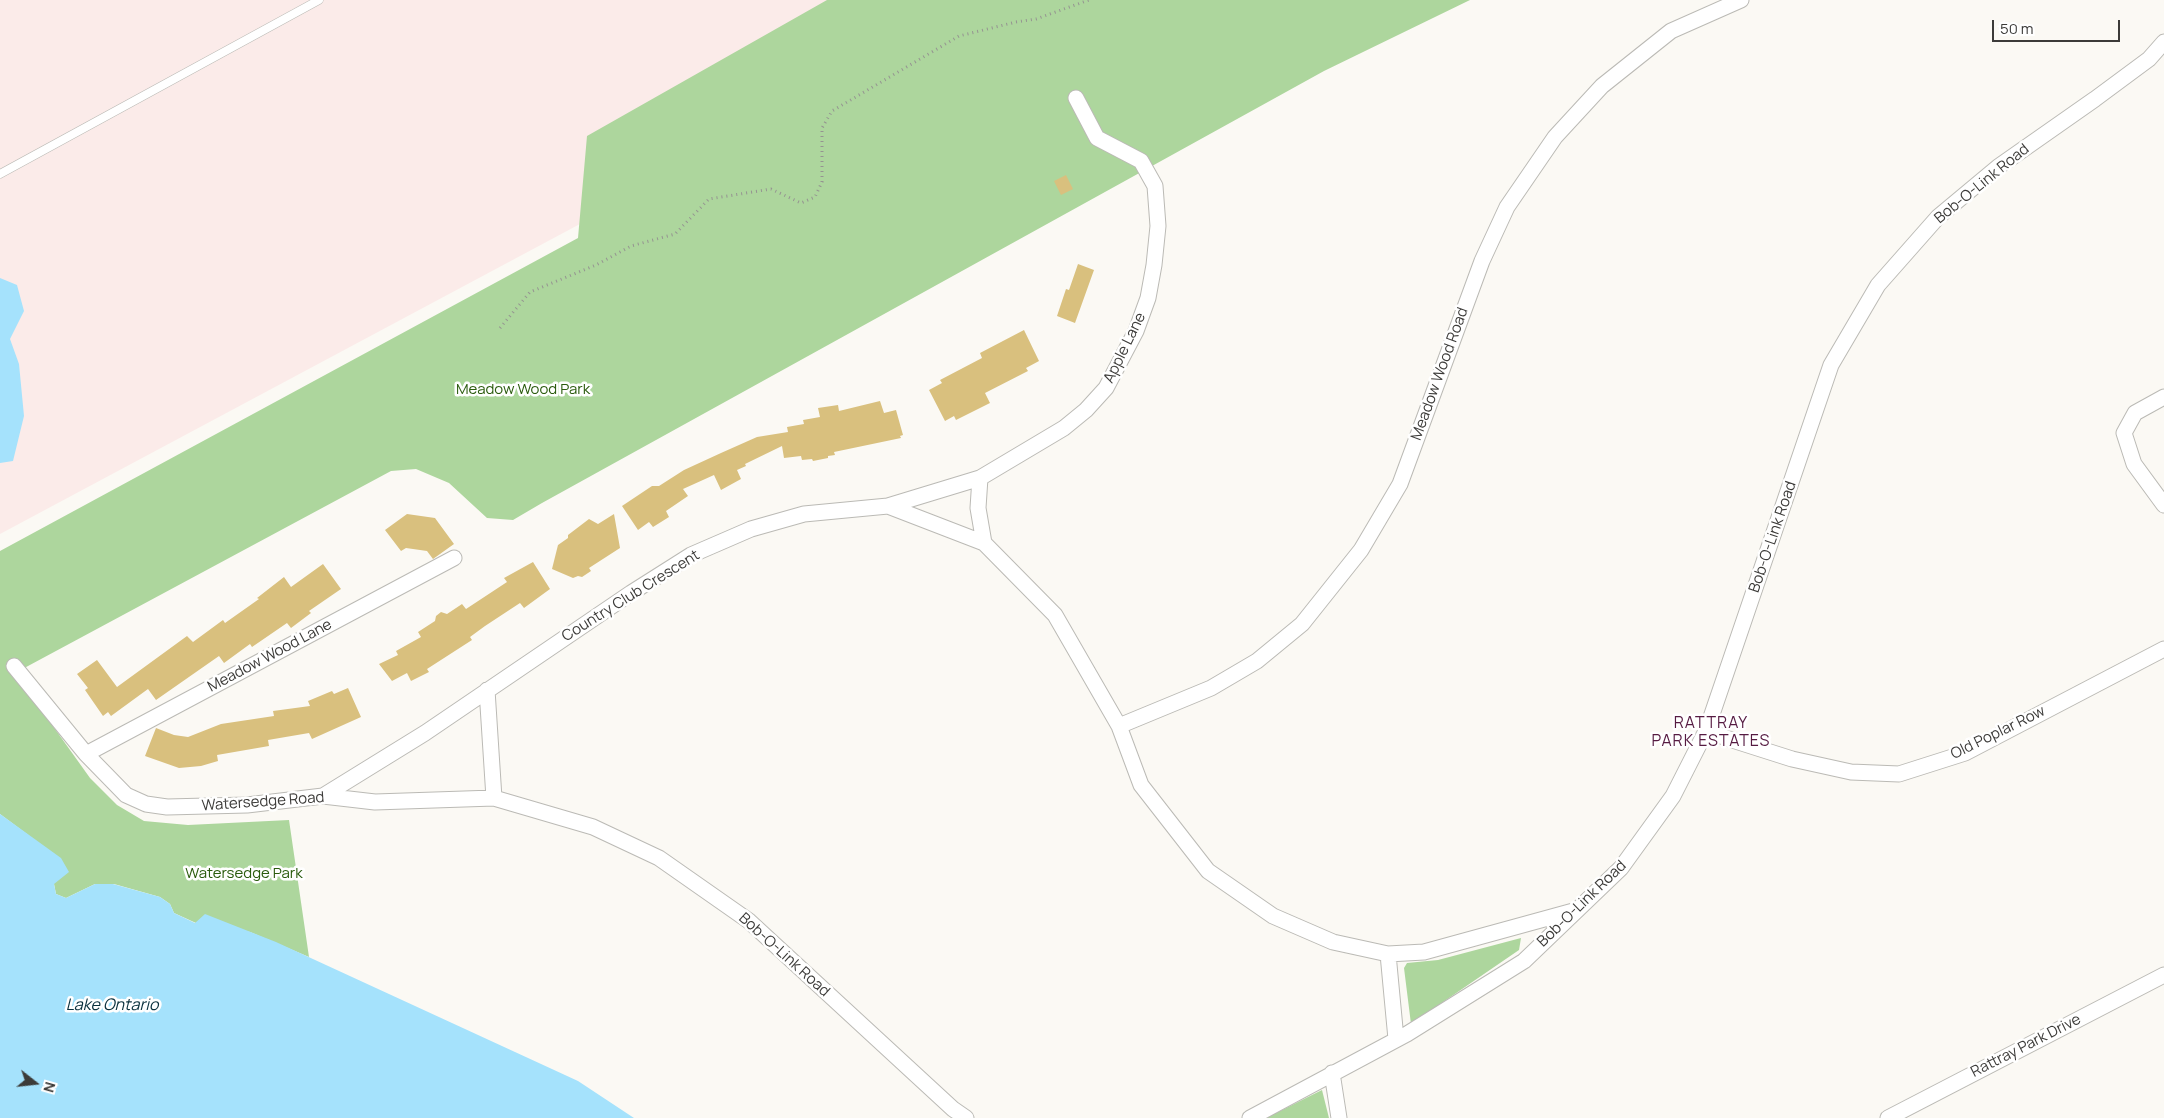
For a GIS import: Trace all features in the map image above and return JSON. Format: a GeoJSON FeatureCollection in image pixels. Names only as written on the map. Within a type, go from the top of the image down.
{"type":"FeatureCollection","features":[{"type":"Feature","properties":{"kind":"street","name":"Meadow Wood Road"},"geometry":{"type":"LineString","coordinates":[[1119,726],[1211,688],[1257,662],[1302,624],[1362,550],[1400,484],[1482,261],[1507,207],[1554,137],[1602,86],[1671,31],[1741,0]]}},
{"type":"Feature","properties":{"kind":"street","name":"Bob-O-Link Road"},"geometry":{"type":"LineString","coordinates":[[1250,1118],[1396,1038],[1407,1034],[1524,961],[1621,868],[1647,835],[1673,796],[1707,729],[1831,365],[1878,285],[1938,217],[1998,167],[2096,99],[2149,59],[2164,42]]}},
{"type":"Feature","properties":{"kind":"street","name":"Apple Lane"},"geometry":{"type":"LineString","coordinates":[[888,506],[980,478],[1064,428],[1086,410],[1106,388],[1136,331],[1148,298],[1158,226],[1155,186],[1141,161],[1097,138],[1076,98]]}},
{"type":"Feature","properties":{"kind":"street"},"geometry":{"type":"LineString","coordinates":[[2164,397],[2135,413],[2124,432],[2134,464],[2164,505]]}},
{"type":"Feature","properties":{"kind":"street"},"geometry":{"type":"LineString","coordinates":[[980,478],[978,508],[984,543]]}},
{"type":"Feature","properties":{"kind":"street","name":"Country Club Crescent"},"geometry":{"type":"LineString","coordinates":[[323,796],[425,733],[691,555],[751,529],[804,514],[888,506],[984,543],[1055,616],[1119,726],[1141,785],[1208,871],[1273,916],[1333,942],[1388,954],[1424,952],[1577,910]]}},
{"type":"Feature","properties":{"kind":"street","name":"Meadow Wood Lane"},"geometry":{"type":"LineString","coordinates":[[86,754],[454,558]]}},
{"type":"Feature","properties":{"kind":"street","name":"Old Poplar Row"},"geometry":{"type":"LineString","coordinates":[[1707,729],[1726,738],[1792,759],[1851,772],[1899,774],[1965,753],[2164,650]]}},
{"type":"Feature","properties":{"kind":"street","name":"Watersedge Road"},"geometry":{"type":"LineString","coordinates":[[14,666],[86,754],[126,795],[146,804],[167,807],[248,805],[323,796],[375,802],[494,798]]}},
{"type":"Feature","properties":{"kind":"street"},"geometry":{"type":"LineString","coordinates":[[487,690],[494,798]]}},
{"type":"Feature","properties":{"kind":"street","name":"Bob-O-Link Road"},"geometry":{"type":"LineString","coordinates":[[494,798],[593,827],[659,858],[749,921],[953,1109],[966,1118]]}},
{"type":"Feature","properties":{"kind":"street"},"geometry":{"type":"LineString","coordinates":[[1388,954],[1396,1038]]}},
{"type":"Feature","properties":{"kind":"street","name":"Rattray Park Drive"},"geometry":{"type":"LineString","coordinates":[[1888,1118],[2164,975]]}},
{"type":"Feature","properties":{"kind":"street"},"geometry":{"type":"LineString","coordinates":[[1332,1074],[1339,1118]]}},
{"type":"Feature","properties":{"kind":"lane"},"geometry":{"type":"LineString","coordinates":[[0,174],[319,0]]}},
{"type":"Feature","properties":{"kind":"path"},"geometry":{"type":"LineString","coordinates":[[500,328],[530,292],[596,266],[631,246],[675,234],[709,199],[771,189],[801,203],[815,197],[822,182],[822,128],[832,111],[959,36],[1036,19],[1089,0]]}},
{"type":"Feature","properties":{"kind":"shaded area"},"geometry":{"type":"Polygon","coordinates":[[[0,0],[999,0],[0,534],[0,0]]]}},
{"type":"Feature","properties":{"kind":"green space","name":"Meadow Wood Park"},"geometry":{"type":"Polygon","coordinates":[[[827,0],[1470,0],[1324,71],[513,520],[487,518],[449,483],[416,469],[391,471],[15,673],[90,778],[117,805],[144,821],[188,825],[289,820],[309,957],[250,932],[196,923],[174,913],[170,904],[160,897],[114,884],[95,884],[66,898],[56,894],[54,884],[28,835],[0,814],[0,551],[578,238],[587,136],[827,0]]]}},
{"type":"Feature","properties":{"kind":"green space"},"geometry":{"type":"Polygon","coordinates":[[[1521,938],[1519,950],[1411,1024],[1404,968],[1407,963],[1438,960],[1521,938]]]}},
{"type":"Feature","properties":{"kind":"green space"},"geometry":{"type":"Polygon","coordinates":[[[1322,1090],[1329,1118],[1266,1118],[1322,1090]]]}},
{"type":"Feature","properties":{"kind":"water"},"geometry":{"type":"Polygon","coordinates":[[[0,278],[17,285],[24,311],[10,339],[19,364],[24,416],[13,461],[0,463],[0,278]]]}},
{"type":"Feature","properties":{"kind":"water","name":"Lake Ontario"},"geometry":{"type":"Polygon","coordinates":[[[0,814],[61,858],[69,872],[54,884],[56,894],[66,898],[95,884],[113,884],[160,897],[170,904],[174,913],[195,923],[205,914],[276,942],[578,1081],[634,1118],[0,1118],[0,814]]]}},
{"type":"Feature","properties":{"kind":"building"},"geometry":{"type":"Polygon","coordinates":[[[1066,175],[1073,189],[1061,195],[1054,181],[1066,175]]]}},
{"type":"Feature","properties":{"kind":"building"},"geometry":{"type":"Polygon","coordinates":[[[1078,264],[1094,270],[1075,323],[1057,316],[1066,289],[1069,290],[1078,264]]]}},
{"type":"Feature","properties":{"kind":"building"},"geometry":{"type":"Polygon","coordinates":[[[1024,330],[1039,361],[1026,368],[1028,371],[985,393],[990,403],[956,420],[954,416],[945,421],[929,390],[942,383],[940,380],[982,358],[980,353],[1024,330]]]}},
{"type":"Feature","properties":{"kind":"building"},"geometry":{"type":"Polygon","coordinates":[[[880,401],[884,413],[896,410],[903,435],[900,436],[901,438],[834,452],[835,455],[828,456],[828,458],[813,461],[812,459],[802,460],[801,456],[784,458],[782,446],[745,464],[746,466],[737,470],[741,479],[721,490],[714,475],[683,489],[688,496],[666,511],[669,517],[653,527],[649,522],[638,530],[622,506],[652,486],[659,486],[684,470],[721,453],[757,437],[788,432],[787,427],[804,424],[803,420],[820,417],[818,408],[838,405],[839,411],[880,401]]]}},
{"type":"Feature","properties":{"kind":"building"},"geometry":{"type":"Polygon","coordinates":[[[407,514],[435,518],[454,544],[433,559],[427,551],[406,548],[401,551],[385,530],[407,514]]]}},
{"type":"Feature","properties":{"kind":"building"},"geometry":{"type":"Polygon","coordinates":[[[614,514],[620,548],[589,568],[591,571],[582,577],[573,578],[552,569],[558,545],[568,538],[568,535],[589,519],[598,524],[614,514]]]}},
{"type":"Feature","properties":{"kind":"building"},"geometry":{"type":"Polygon","coordinates":[[[533,562],[550,589],[524,608],[520,603],[485,626],[470,637],[472,640],[427,669],[429,672],[411,681],[407,673],[392,681],[379,664],[398,655],[396,651],[421,637],[418,632],[435,621],[436,616],[441,612],[447,614],[462,604],[466,609],[507,582],[504,578],[533,562]]]}},
{"type":"Feature","properties":{"kind":"building"},"geometry":{"type":"Polygon","coordinates":[[[323,564],[341,589],[309,611],[311,613],[291,628],[287,623],[252,647],[250,644],[224,663],[219,656],[156,700],[148,689],[111,716],[108,712],[103,716],[85,690],[88,688],[77,674],[97,660],[117,687],[187,636],[193,642],[223,620],[225,623],[259,599],[257,598],[284,577],[291,587],[323,564]]]}},
{"type":"Feature","properties":{"kind":"building"},"geometry":{"type":"Polygon","coordinates":[[[348,688],[361,717],[312,739],[309,733],[268,740],[269,746],[217,755],[218,761],[201,766],[179,768],[145,756],[156,728],[174,735],[188,737],[221,724],[274,716],[273,711],[310,706],[308,701],[332,691],[334,694],[348,688]]]}},
{"type":"Feature","properties":{"kind":"district","name":"RATTRAY PARK ESTATES"},"geometry":{"type":"Point","coordinates":[1711,733]}},
{"type":"Feature","properties":{"kind":"park label","name":"Watersedge Park"},"geometry":{"type":"Point","coordinates":[244,874]}}]}
